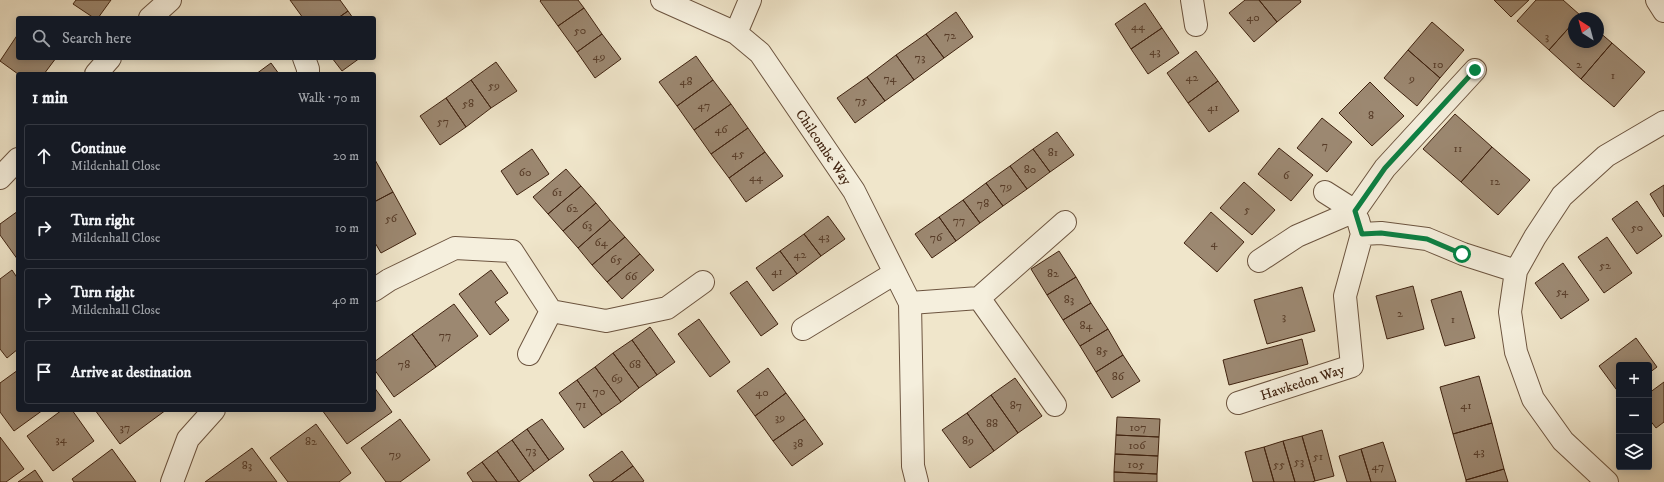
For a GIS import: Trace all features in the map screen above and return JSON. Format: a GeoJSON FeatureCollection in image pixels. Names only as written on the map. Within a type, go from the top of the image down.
{"type":"FeatureCollection","features":[{"type":"Feature","properties":{"kind":"street"},"geometry":{"type":"LineString","coordinates":[[152,16],[170,0]]}},
{"type":"Feature","properties":{"kind":"street","name":"Chilcombe Way"},"geometry":{"type":"LineString","coordinates":[[662,0],[704,17],[736,33],[760,53],[854,191],[910,303],[913,466],[918,482]]}},
{"type":"Feature","properties":{"kind":"street"},"geometry":{"type":"LineString","coordinates":[[736,33],[750,0]]}},
{"type":"Feature","properties":{"kind":"street"},"geometry":{"type":"LineString","coordinates":[[1192,0],[1196,25]]}},
{"type":"Feature","properties":{"kind":"street"},"geometry":{"type":"LineString","coordinates":[[1656,0],[1664,11]]}},
{"type":"Feature","properties":{"kind":"street"},"geometry":{"type":"LineString","coordinates":[[98,72],[108,60]]}},
{"type":"Feature","properties":{"kind":"street"},"geometry":{"type":"LineString","coordinates":[[305,60],[308,72]]}},
{"type":"Feature","properties":{"kind":"street"},"geometry":{"type":"LineString","coordinates":[[1259,261],[1297,236],[1355,211],[1385,168],[1475,70]]}},
{"type":"Feature","properties":{"kind":"street"},"geometry":{"type":"LineString","coordinates":[[1607,482],[1563,441],[1533,400],[1516,352],[1510,312],[1516,271],[1534,237],[1562,196],[1606,156],[1664,122]]}},
{"type":"Feature","properties":{"kind":"street"},"geometry":{"type":"LineString","coordinates":[[0,178],[16,161]]}},
{"type":"Feature","properties":{"kind":"street"},"geometry":{"type":"LineString","coordinates":[[1325,192],[1355,211],[1362,234],[1381,233],[1427,239],[1462,254],[1516,271]]}},
{"type":"Feature","properties":{"kind":"street"},"geometry":{"type":"LineString","coordinates":[[910,303],[979,298],[1065,222]]}},
{"type":"Feature","properties":{"kind":"street","name":"Hawkedon Way"},"geometry":{"type":"LineString","coordinates":[[1238,403],[1352,366],[1345,296],[1362,234]]}},
{"type":"Feature","properties":{"kind":"street"},"geometry":{"type":"LineString","coordinates":[[376,289],[389,280],[455,248],[512,251],[551,311],[606,321],[666,308],[703,282]]}},
{"type":"Feature","properties":{"kind":"street"},"geometry":{"type":"LineString","coordinates":[[803,330],[895,273]]}},
{"type":"Feature","properties":{"kind":"street"},"geometry":{"type":"LineString","coordinates":[[979,298],[1055,405]]}},
{"type":"Feature","properties":{"kind":"street"},"geometry":{"type":"LineString","coordinates":[[529,354],[551,311]]}},
{"type":"Feature","properties":{"kind":"street"},"geometry":{"type":"LineString","coordinates":[[172,482],[188,440],[212,412]]}},
{"type":"Feature","properties":{"kind":"building"},"geometry":{"type":"Polygon","coordinates":[[[76,0],[111,0],[99,16],[91,16],[73,4],[76,0]]]}},
{"type":"Feature","properties":{"kind":"building"},"geometry":{"type":"Polygon","coordinates":[[[290,0],[340,0],[348,11],[341,16],[302,16],[290,0]]]}},
{"type":"Feature","properties":{"kind":"building"},"geometry":{"type":"Polygon","coordinates":[[[578,0],[584,8],[558,26],[540,1],[578,0]]]}},
{"type":"Feature","properties":{"kind":"building"},"geometry":{"type":"Polygon","coordinates":[[[1245,0],[1259,0],[1277,22],[1254,42],[1229,13],[1245,0]]]}},
{"type":"Feature","properties":{"kind":"building"},"geometry":{"type":"Polygon","coordinates":[[[1259,0],[1300,0],[1301,2],[1277,22],[1259,0]]]}},
{"type":"Feature","properties":{"kind":"building"},"geometry":{"type":"Polygon","coordinates":[[[1494,0],[1529,0],[1511,17],[1494,0]]]}},
{"type":"Feature","properties":{"kind":"building"},"geometry":{"type":"Polygon","coordinates":[[[1536,0],[1563,0],[1577,12],[1568,12],[1568,29],[1549,50],[1517,21],[1536,0]]]}},
{"type":"Feature","properties":{"kind":"building"},"geometry":{"type":"Polygon","coordinates":[[[1145,3],[1162,28],[1131,49],[1115,24],[1145,3]]]}},
{"type":"Feature","properties":{"kind":"building"},"geometry":{"type":"Polygon","coordinates":[[[584,8],[602,34],[577,52],[558,26],[584,8]]]}},
{"type":"Feature","properties":{"kind":"building"},"geometry":{"type":"Polygon","coordinates":[[[348,11],[352,16],[341,16],[348,11]]]}},
{"type":"Feature","properties":{"kind":"building"},"geometry":{"type":"Polygon","coordinates":[[[956,12],[973,37],[944,58],[926,34],[956,12]]]}},
{"type":"Feature","properties":{"kind":"building"},"geometry":{"type":"Polygon","coordinates":[[[1432,22],[1464,50],[1440,78],[1408,50],[1432,22]]]}},
{"type":"Feature","properties":{"kind":"building"},"geometry":{"type":"Polygon","coordinates":[[[1162,28],[1179,53],[1148,74],[1131,49],[1162,28]]]}},
{"type":"Feature","properties":{"kind":"building"},"geometry":{"type":"Polygon","coordinates":[[[1568,29],[1568,48],[1604,48],[1604,36],[1612,43],[1581,79],[1549,50],[1568,29]]]}},
{"type":"Feature","properties":{"kind":"building"},"geometry":{"type":"Polygon","coordinates":[[[602,34],[621,59],[595,78],[577,52],[602,34]]]}},
{"type":"Feature","properties":{"kind":"building"},"geometry":{"type":"Polygon","coordinates":[[[926,34],[944,58],[914,80],[896,55],[926,34]]]}},
{"type":"Feature","properties":{"kind":"building"},"geometry":{"type":"Polygon","coordinates":[[[16,37],[16,60],[54,60],[46,72],[16,73],[0,61],[16,37]]]}},
{"type":"Feature","properties":{"kind":"building"},"geometry":{"type":"Polygon","coordinates":[[[1612,43],[1645,72],[1614,107],[1581,79],[1612,43]]]}},
{"type":"Feature","properties":{"kind":"building"},"geometry":{"type":"Polygon","coordinates":[[[1408,50],[1440,78],[1417,106],[1384,78],[1408,50]]]}},
{"type":"Feature","properties":{"kind":"building"},"geometry":{"type":"Polygon","coordinates":[[[1196,51],[1218,81],[1188,103],[1167,73],[1196,51]]]}},
{"type":"Feature","properties":{"kind":"building"},"geometry":{"type":"Polygon","coordinates":[[[896,55],[914,80],[885,101],[867,77],[896,55]]]}},
{"type":"Feature","properties":{"kind":"building"},"geometry":{"type":"Polygon","coordinates":[[[696,56],[713,80],[677,106],[659,82],[696,56]]]}},
{"type":"Feature","properties":{"kind":"building"},"geometry":{"type":"Polygon","coordinates":[[[334,60],[357,60],[342,71],[334,60]]]}},
{"type":"Feature","properties":{"kind":"building"},"geometry":{"type":"Polygon","coordinates":[[[496,62],[517,91],[491,108],[471,80],[496,62]]]}},
{"type":"Feature","properties":{"kind":"building"},"geometry":{"type":"Polygon","coordinates":[[[271,63],[278,72],[259,72],[271,63]]]}},
{"type":"Feature","properties":{"kind":"building"},"geometry":{"type":"Polygon","coordinates":[[[867,77],[885,101],[855,123],[837,98],[867,77]]]}},
{"type":"Feature","properties":{"kind":"building"},"geometry":{"type":"Polygon","coordinates":[[[471,80],[491,108],[466,127],[446,98],[471,80]]]}},
{"type":"Feature","properties":{"kind":"building"},"geometry":{"type":"Polygon","coordinates":[[[713,80],[731,104],[694,130],[677,106],[713,80]]]}},
{"type":"Feature","properties":{"kind":"building"},"geometry":{"type":"Polygon","coordinates":[[[1218,81],[1239,111],[1209,132],[1188,103],[1218,81]]]}},
{"type":"Feature","properties":{"kind":"building"},"geometry":{"type":"Polygon","coordinates":[[[1370,82],[1404,116],[1372,146],[1339,113],[1370,82]]]}},
{"type":"Feature","properties":{"kind":"building"},"geometry":{"type":"Polygon","coordinates":[[[446,98],[466,127],[440,145],[420,116],[446,98]]]}},
{"type":"Feature","properties":{"kind":"building"},"geometry":{"type":"Polygon","coordinates":[[[731,104],[748,128],[711,154],[694,130],[731,104]]]}},
{"type":"Feature","properties":{"kind":"building"},"geometry":{"type":"Polygon","coordinates":[[[1455,114],[1492,147],[1461,182],[1423,149],[1455,114]]]}},
{"type":"Feature","properties":{"kind":"building"},"geometry":{"type":"Polygon","coordinates":[[[1322,118],[1352,142],[1327,172],[1297,148],[1322,118]]]}},
{"type":"Feature","properties":{"kind":"building"},"geometry":{"type":"Polygon","coordinates":[[[748,128],[765,152],[729,178],[711,154],[748,128]]]}},
{"type":"Feature","properties":{"kind":"building"},"geometry":{"type":"Polygon","coordinates":[[[1057,132],[1074,155],[1050,172],[1033,149],[1057,132]]]}},
{"type":"Feature","properties":{"kind":"building"},"geometry":{"type":"Polygon","coordinates":[[[1492,147],[1530,180],[1498,215],[1461,182],[1492,147]]]}},
{"type":"Feature","properties":{"kind":"building"},"geometry":{"type":"Polygon","coordinates":[[[1279,148],[1313,175],[1291,201],[1258,174],[1279,148]]]}},
{"type":"Feature","properties":{"kind":"building"},"geometry":{"type":"Polygon","coordinates":[[[532,149],[549,174],[517,195],[501,171],[532,149]]]}},
{"type":"Feature","properties":{"kind":"building"},"geometry":{"type":"Polygon","coordinates":[[[1033,149],[1050,172],[1027,189],[1010,166],[1033,149]]]}},
{"type":"Feature","properties":{"kind":"building"},"geometry":{"type":"Polygon","coordinates":[[[765,152],[783,176],[746,202],[729,178],[765,152]]]}},
{"type":"Feature","properties":{"kind":"building"},"geometry":{"type":"Polygon","coordinates":[[[376,162],[393,192],[376,201],[376,162]]]}},
{"type":"Feature","properties":{"kind":"building"},"geometry":{"type":"Polygon","coordinates":[[[1010,166],[1027,189],[1003,206],[986,183],[1010,166]]]}},
{"type":"Feature","properties":{"kind":"building"},"geometry":{"type":"Polygon","coordinates":[[[566,169],[581,186],[548,214],[533,197],[566,169]]]}},
{"type":"Feature","properties":{"kind":"building"},"geometry":{"type":"Polygon","coordinates":[[[1244,182],[1275,210],[1252,235],[1220,208],[1244,182]]]}},
{"type":"Feature","properties":{"kind":"building"},"geometry":{"type":"Polygon","coordinates":[[[986,183],[1003,206],[980,223],[963,200],[986,183]]]}},
{"type":"Feature","properties":{"kind":"building"},"geometry":{"type":"Polygon","coordinates":[[[1664,185],[1664,217],[1650,194],[1664,185]]]}},
{"type":"Feature","properties":{"kind":"building"},"geometry":{"type":"Polygon","coordinates":[[[581,186],[596,203],[563,231],[548,214],[581,186]]]}},
{"type":"Feature","properties":{"kind":"building"},"geometry":{"type":"Polygon","coordinates":[[[393,192],[416,234],[381,253],[376,244],[376,201],[393,192]]]}},
{"type":"Feature","properties":{"kind":"building"},"geometry":{"type":"Polygon","coordinates":[[[963,200],[980,223],[956,241],[939,217],[963,200]]]}},
{"type":"Feature","properties":{"kind":"building"},"geometry":{"type":"Polygon","coordinates":[[[1637,201],[1662,236],[1637,254],[1612,219],[1637,201]]]}},
{"type":"Feature","properties":{"kind":"building"},"geometry":{"type":"Polygon","coordinates":[[[596,203],[610,220],[578,248],[563,231],[596,203]]]}},
{"type":"Feature","properties":{"kind":"building"},"geometry":{"type":"Polygon","coordinates":[[[16,212],[16,257],[0,235],[0,224],[16,212]]]}},
{"type":"Feature","properties":{"kind":"building"},"geometry":{"type":"Polygon","coordinates":[[[1211,212],[1244,242],[1217,272],[1184,243],[1211,212]]]}},
{"type":"Feature","properties":{"kind":"building"},"geometry":{"type":"Polygon","coordinates":[[[828,216],[845,239],[821,256],[804,234],[828,216]]]}},
{"type":"Feature","properties":{"kind":"building"},"geometry":{"type":"Polygon","coordinates":[[[939,217],[956,241],[932,258],[915,234],[939,217]]]}},
{"type":"Feature","properties":{"kind":"building"},"geometry":{"type":"Polygon","coordinates":[[[610,220],[625,237],[592,265],[578,248],[610,220]]]}},
{"type":"Feature","properties":{"kind":"building"},"geometry":{"type":"Polygon","coordinates":[[[804,234],[821,256],[797,274],[780,251],[804,234]]]}},
{"type":"Feature","properties":{"kind":"building"},"geometry":{"type":"Polygon","coordinates":[[[625,237],[640,254],[607,282],[592,265],[625,237]]]}},
{"type":"Feature","properties":{"kind":"building"},"geometry":{"type":"Polygon","coordinates":[[[1607,237],[1632,273],[1604,293],[1578,257],[1607,237]]]}},
{"type":"Feature","properties":{"kind":"building"},"geometry":{"type":"Polygon","coordinates":[[[780,251],[797,274],[773,291],[756,268],[780,251]]]}},
{"type":"Feature","properties":{"kind":"building"},"geometry":{"type":"Polygon","coordinates":[[[1059,251],[1076,277],[1047,295],[1031,269],[1059,251]]]}},
{"type":"Feature","properties":{"kind":"building"},"geometry":{"type":"Polygon","coordinates":[[[640,254],[654,270],[622,299],[607,282],[640,254]]]}},
{"type":"Feature","properties":{"kind":"building"},"geometry":{"type":"Polygon","coordinates":[[[1563,263],[1589,300],[1561,319],[1535,283],[1563,263]]]}},
{"type":"Feature","properties":{"kind":"building"},"geometry":{"type":"Polygon","coordinates":[[[12,270],[16,276],[16,351],[7,358],[0,349],[0,279],[12,270]]]}},
{"type":"Feature","properties":{"kind":"building"},"geometry":{"type":"Polygon","coordinates":[[[491,270],[508,293],[495,302],[509,320],[490,335],[459,294],[491,270]]]}},
{"type":"Feature","properties":{"kind":"building"},"geometry":{"type":"Polygon","coordinates":[[[1076,277],[1091,303],[1063,320],[1047,295],[1076,277]]]}},
{"type":"Feature","properties":{"kind":"building"},"geometry":{"type":"Polygon","coordinates":[[[747,281],[778,324],[761,336],[730,293],[747,281]]]}},
{"type":"Feature","properties":{"kind":"building"},"geometry":{"type":"Polygon","coordinates":[[[1413,286],[1424,329],[1387,339],[1376,296],[1413,286]]]}},
{"type":"Feature","properties":{"kind":"building"},"geometry":{"type":"Polygon","coordinates":[[[1302,287],[1315,331],[1267,344],[1254,300],[1302,287]]]}},
{"type":"Feature","properties":{"kind":"building"},"geometry":{"type":"Polygon","coordinates":[[[1461,291],[1475,338],[1445,346],[1431,300],[1461,291]]]}},
{"type":"Feature","properties":{"kind":"building"},"geometry":{"type":"Polygon","coordinates":[[[1091,303],[1108,329],[1080,346],[1063,320],[1091,303]]]}},
{"type":"Feature","properties":{"kind":"building"},"geometry":{"type":"Polygon","coordinates":[[[454,304],[478,336],[436,367],[412,334],[454,304]]]}},
{"type":"Feature","properties":{"kind":"building"},"geometry":{"type":"Polygon","coordinates":[[[699,319],[730,362],[710,377],[678,334],[699,319]]]}},
{"type":"Feature","properties":{"kind":"building"},"geometry":{"type":"Polygon","coordinates":[[[650,327],[675,362],[657,375],[632,340],[650,327]]]}},
{"type":"Feature","properties":{"kind":"building"},"geometry":{"type":"Polygon","coordinates":[[[1108,329],[1123,355],[1096,372],[1080,346],[1108,329]]]}},
{"type":"Feature","properties":{"kind":"building"},"geometry":{"type":"Polygon","coordinates":[[[412,334],[436,367],[394,397],[376,372],[376,361],[412,334]]]}},
{"type":"Feature","properties":{"kind":"building"},"geometry":{"type":"Polygon","coordinates":[[[1636,338],[1657,367],[1652,371],[1652,362],[1616,362],[1616,389],[1599,366],[1636,338]]]}},
{"type":"Feature","properties":{"kind":"building"},"geometry":{"type":"Polygon","coordinates":[[[1302,339],[1308,364],[1229,385],[1223,360],[1302,339]]]}},
{"type":"Feature","properties":{"kind":"building"},"geometry":{"type":"Polygon","coordinates":[[[632,340],[657,375],[639,388],[613,353],[632,340]]]}},
{"type":"Feature","properties":{"kind":"building"},"geometry":{"type":"Polygon","coordinates":[[[613,353],[639,388],[621,402],[595,367],[613,353]]]}},
{"type":"Feature","properties":{"kind":"building"},"geometry":{"type":"Polygon","coordinates":[[[1123,355],[1140,381],[1112,398],[1096,372],[1123,355]]]}},
{"type":"Feature","properties":{"kind":"building"},"geometry":{"type":"Polygon","coordinates":[[[595,367],[621,402],[602,415],[577,380],[595,367]]]}},
{"type":"Feature","properties":{"kind":"building"},"geometry":{"type":"Polygon","coordinates":[[[768,368],[786,393],[755,416],[737,391],[768,368]]]}},
{"type":"Feature","properties":{"kind":"building"},"geometry":{"type":"Polygon","coordinates":[[[16,371],[16,412],[40,412],[14,431],[0,412],[0,383],[16,371]]]}},
{"type":"Feature","properties":{"kind":"building"},"geometry":{"type":"Polygon","coordinates":[[[1479,376],[1492,423],[1453,434],[1440,387],[1479,376]]]}},
{"type":"Feature","properties":{"kind":"building"},"geometry":{"type":"Polygon","coordinates":[[[1015,378],[1042,416],[1018,433],[991,395],[1015,378]]]}},
{"type":"Feature","properties":{"kind":"building"},"geometry":{"type":"Polygon","coordinates":[[[577,380],[602,415],[584,428],[559,393],[577,380]]]}},
{"type":"Feature","properties":{"kind":"building"},"geometry":{"type":"Polygon","coordinates":[[[1664,382],[1664,422],[1656,428],[1652,423],[1652,391],[1664,382]]]}},
{"type":"Feature","properties":{"kind":"building"},"geometry":{"type":"Polygon","coordinates":[[[376,390],[392,412],[347,444],[323,412],[376,412],[376,390]]]}},
{"type":"Feature","properties":{"kind":"building"},"geometry":{"type":"Polygon","coordinates":[[[786,393],[805,419],[773,441],[755,416],[786,393]]]}},
{"type":"Feature","properties":{"kind":"building"},"geometry":{"type":"Polygon","coordinates":[[[991,395],[1018,433],[994,451],[967,413],[991,395]]]}},
{"type":"Feature","properties":{"kind":"building"},"geometry":{"type":"Polygon","coordinates":[[[59,412],[73,412],[94,441],[53,471],[27,436],[59,412]]]}},
{"type":"Feature","properties":{"kind":"building"},"geometry":{"type":"Polygon","coordinates":[[[96,412],[163,412],[120,444],[96,412]]]}},
{"type":"Feature","properties":{"kind":"building"},"geometry":{"type":"Polygon","coordinates":[[[967,413],[994,451],[970,468],[942,430],[967,413]]]}},
{"type":"Feature","properties":{"kind":"building"},"geometry":{"type":"Polygon","coordinates":[[[1117,417],[1160,419],[1159,437],[1116,435],[1117,417]]]}},
{"type":"Feature","properties":{"kind":"building"},"geometry":{"type":"Polygon","coordinates":[[[400,419],[430,460],[400,482],[386,482],[361,448],[400,419]]]}},
{"type":"Feature","properties":{"kind":"building"},"geometry":{"type":"Polygon","coordinates":[[[542,419],[564,449],[549,460],[527,429],[542,419]]]}},
{"type":"Feature","properties":{"kind":"building"},"geometry":{"type":"Polygon","coordinates":[[[805,419],[823,444],[792,466],[773,441],[805,419]]]}},
{"type":"Feature","properties":{"kind":"building"},"geometry":{"type":"Polygon","coordinates":[[[1492,423],[1504,469],[1466,480],[1453,434],[1492,423]]]}},
{"type":"Feature","properties":{"kind":"building"},"geometry":{"type":"Polygon","coordinates":[[[316,424],[351,473],[339,482],[288,482],[270,458],[316,424]]]}},
{"type":"Feature","properties":{"kind":"building"},"geometry":{"type":"Polygon","coordinates":[[[527,429],[549,460],[534,471],[512,440],[527,429]]]}},
{"type":"Feature","properties":{"kind":"building"},"geometry":{"type":"Polygon","coordinates":[[[1322,430],[1334,476],[1315,481],[1302,436],[1322,430]]]}},
{"type":"Feature","properties":{"kind":"building"},"geometry":{"type":"Polygon","coordinates":[[[1116,435],[1159,437],[1158,456],[1115,454],[1116,435]]]}},
{"type":"Feature","properties":{"kind":"building"},"geometry":{"type":"Polygon","coordinates":[[[1302,436],[1315,481],[1312,482],[1295,482],[1283,441],[1302,436]]]}},
{"type":"Feature","properties":{"kind":"building"},"geometry":{"type":"Polygon","coordinates":[[[0,437],[24,469],[6,482],[0,482],[0,437]]]}},
{"type":"Feature","properties":{"kind":"building"},"geometry":{"type":"Polygon","coordinates":[[[512,440],[534,471],[519,482],[497,451],[512,440]]]}},
{"type":"Feature","properties":{"kind":"building"},"geometry":{"type":"Polygon","coordinates":[[[1283,441],[1295,482],[1274,482],[1264,447],[1283,441]]]}},
{"type":"Feature","properties":{"kind":"building"},"geometry":{"type":"Polygon","coordinates":[[[1383,442],[1396,482],[1371,482],[1361,449],[1383,442]]]}},
{"type":"Feature","properties":{"kind":"building"},"geometry":{"type":"Polygon","coordinates":[[[1264,447],[1274,482],[1253,482],[1245,452],[1264,447]]]}},
{"type":"Feature","properties":{"kind":"building"},"geometry":{"type":"Polygon","coordinates":[[[252,448],[277,482],[205,482],[252,448]]]}},
{"type":"Feature","properties":{"kind":"building"},"geometry":{"type":"Polygon","coordinates":[[[112,449],[136,482],[74,482],[72,479],[112,449]]]}},
{"type":"Feature","properties":{"kind":"building"},"geometry":{"type":"Polygon","coordinates":[[[1361,449],[1371,482],[1347,482],[1339,456],[1361,449]]]}},
{"type":"Feature","properties":{"kind":"building"},"geometry":{"type":"Polygon","coordinates":[[[497,451],[519,482],[497,482],[482,462],[497,451]]]}},
{"type":"Feature","properties":{"kind":"building"},"geometry":{"type":"Polygon","coordinates":[[[622,451],[633,466],[611,482],[594,482],[589,475],[622,451]]]}},
{"type":"Feature","properties":{"kind":"building"},"geometry":{"type":"Polygon","coordinates":[[[1115,454],[1158,456],[1157,474],[1114,472],[1115,454]]]}},
{"type":"Feature","properties":{"kind":"building"},"geometry":{"type":"Polygon","coordinates":[[[482,462],[497,482],[473,482],[467,473],[482,462]]]}},
{"type":"Feature","properties":{"kind":"building"},"geometry":{"type":"Polygon","coordinates":[[[633,466],[644,481],[611,482],[633,466]]]}},
{"type":"Feature","properties":{"kind":"building"},"geometry":{"type":"Polygon","coordinates":[[[1504,469],[1508,482],[1466,482],[1466,480],[1504,469]]]}},
{"type":"Feature","properties":{"kind":"building"},"geometry":{"type":"Polygon","coordinates":[[[35,470],[43,482],[18,482],[35,470]]]}},
{"type":"Feature","properties":{"kind":"building"},"geometry":{"type":"Polygon","coordinates":[[[1114,472],[1157,474],[1157,482],[1114,482],[1114,472]]]}},
{"type":"Feature","properties":{"kind":"route"},"geometry":{"type":"LineString","coordinates":[[1462,254],[1427,239],[1381,233],[1362,234],[1355,211],[1385,168],[1475,70]]}}]}
